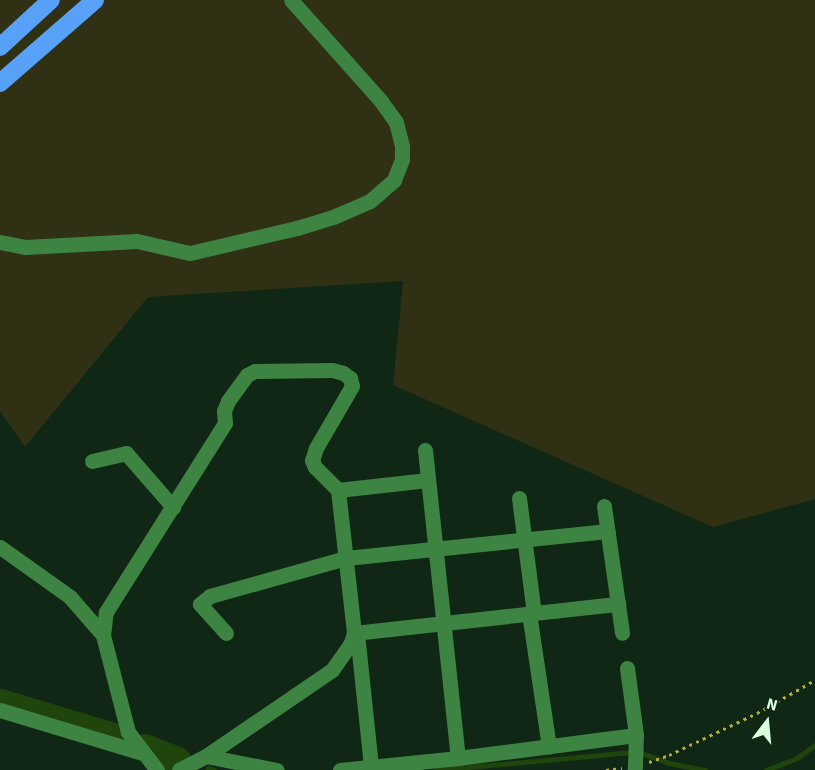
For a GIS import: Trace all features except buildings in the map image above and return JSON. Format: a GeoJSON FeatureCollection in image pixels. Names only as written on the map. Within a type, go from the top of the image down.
{"type":"FeatureCollection","features":[{"type":"Feature","properties":{"kind":"highway"},"geometry":{"type":"LineString","coordinates":[[0,47],[51,0]]}},
{"type":"Feature","properties":{"kind":"highway"},"geometry":{"type":"LineString","coordinates":[[0,83],[95,0]]}},
{"type":"Feature","properties":{"kind":"street"},"geometry":{"type":"LineString","coordinates":[[0,242],[25,248],[137,241],[190,253],[297,228],[333,217],[370,201],[394,180],[402,159],[402,146],[396,122],[381,101],[291,0]]}},
{"type":"Feature","properties":{"kind":"street"},"geometry":{"type":"LineString","coordinates":[[157,770],[141,753],[128,732],[103,635],[106,612],[225,423],[224,411],[228,401],[247,375],[255,371],[332,370],[350,378],[352,387],[312,460],[315,467],[338,490],[371,767]]}},
{"type":"Feature","properties":{"kind":"street"},"geometry":{"type":"LineString","coordinates":[[424,450],[458,758]]}},
{"type":"Feature","properties":{"kind":"street"},"geometry":{"type":"LineString","coordinates":[[92,461],[126,453],[173,507]]}},
{"type":"Feature","properties":{"kind":"street"},"geometry":{"type":"LineString","coordinates":[[338,490],[428,480]]}},
{"type":"Feature","properties":{"kind":"street"},"geometry":{"type":"LineString","coordinates":[[519,498],[531,613],[549,747]]}},
{"type":"Feature","properties":{"kind":"street"},"geometry":{"type":"LineString","coordinates":[[604,506],[621,633]]}},
{"type":"Feature","properties":{"kind":"street"},"geometry":{"type":"LineString","coordinates":[[226,633],[200,604],[210,596],[346,558],[608,531]]}},
{"type":"Feature","properties":{"kind":"street"},"geometry":{"type":"LineString","coordinates":[[0,547],[70,597],[103,635]]}},
{"type":"Feature","properties":{"kind":"street"},"geometry":{"type":"LineString","coordinates":[[356,633],[618,604]]}},
{"type":"Feature","properties":{"kind":"street"},"geometry":{"type":"LineString","coordinates":[[179,770],[206,756],[332,670],[356,633]]}},
{"type":"Feature","properties":{"kind":"street"},"geometry":{"type":"LineString","coordinates":[[340,770],[549,747],[635,752],[627,668]]}},
{"type":"Feature","properties":{"kind":"street"},"geometry":{"type":"LineString","coordinates":[[0,710],[141,753]]}},
{"type":"Feature","properties":{"kind":"street"},"geometry":{"type":"LineString","coordinates":[[206,756],[277,770]]}},
{"type":"Feature","properties":{"kind":"path"},"geometry":{"type":"LineString","coordinates":[[654,760],[758,713],[815,680]]}},
{"type":"Feature","properties":{"kind":"shaded area"},"geometry":{"type":"Polygon","coordinates":[[[0,0],[815,0],[815,499],[713,527],[393,385],[403,281],[148,297],[25,447],[0,411],[0,0]]]}},
{"type":"Feature","properties":{"kind":"waterway"},"geometry":{"type":"LineString","coordinates":[[0,702],[113,736]]}},
{"type":"Feature","properties":{"kind":"waterway"},"geometry":{"type":"LineString","coordinates":[[766,770],[797,758],[815,745]]}},
{"type":"Feature","properties":{"kind":"waterway"},"geometry":{"type":"LineString","coordinates":[[145,747],[177,760]]}},
{"type":"Feature","properties":{"kind":"waterway"},"geometry":{"type":"LineString","coordinates":[[436,770],[624,753],[642,753],[669,763],[705,770]]}},
{"type":"Feature","properties":{"kind":"waterway"},"geometry":{"type":"LineString","coordinates":[[208,768],[214,770]]}}]}
